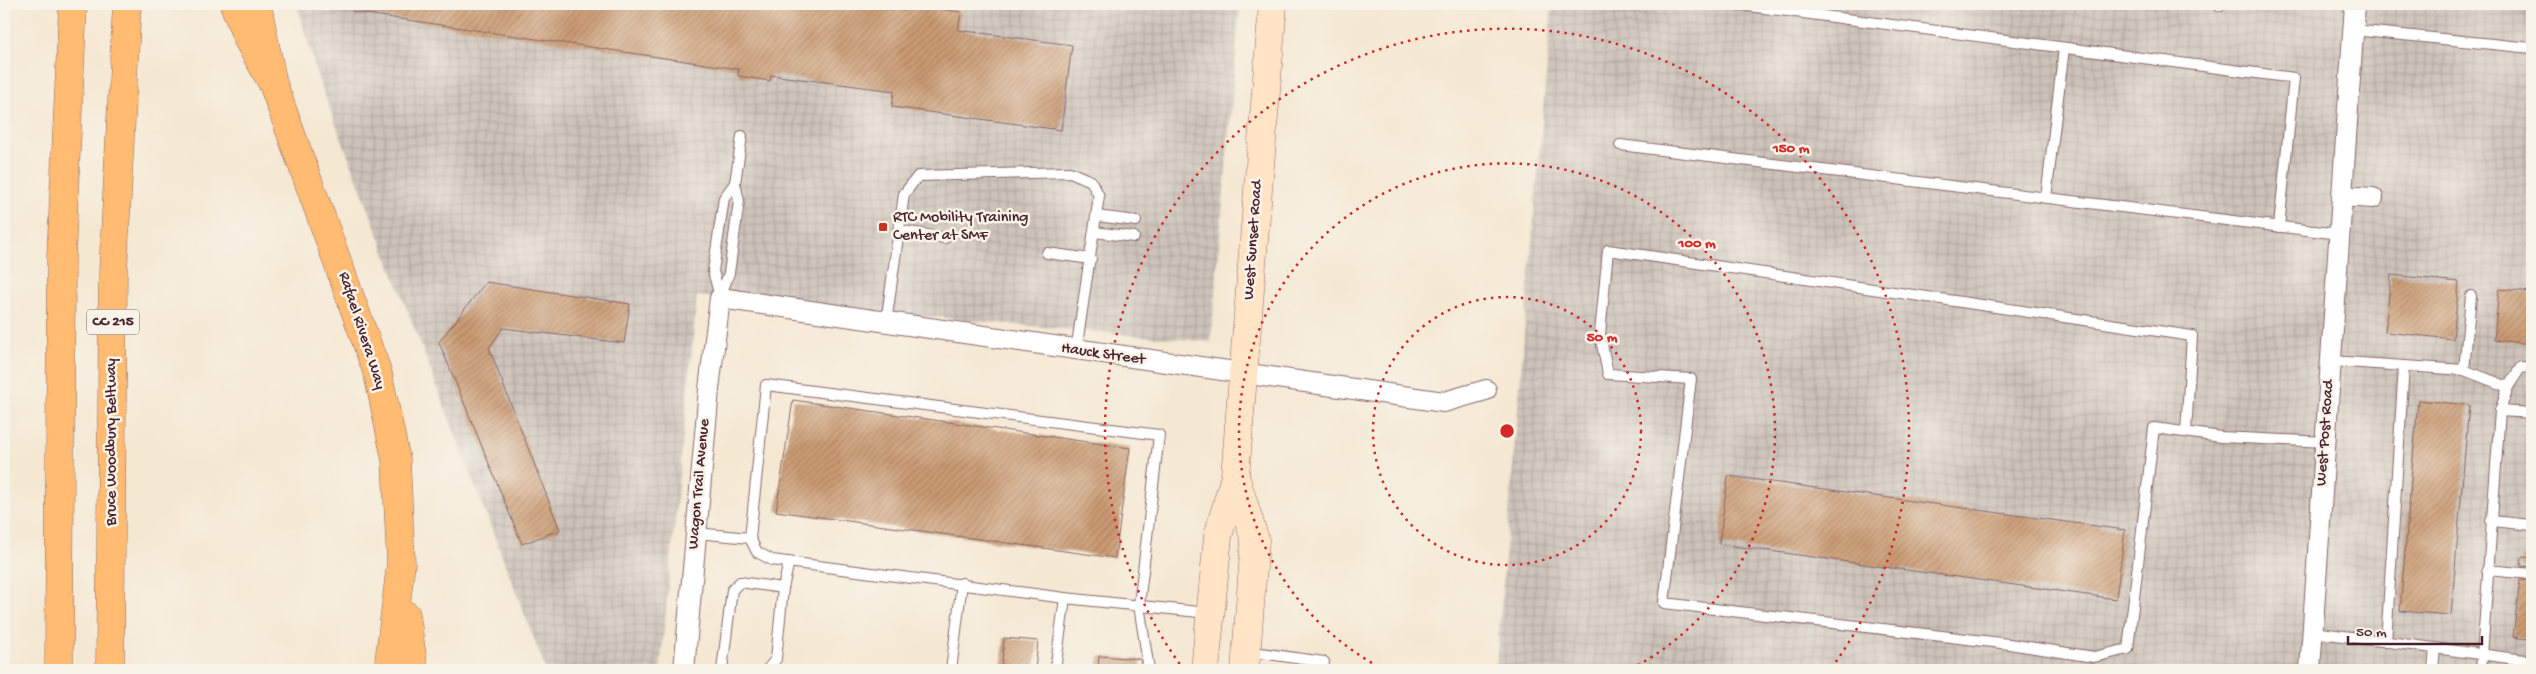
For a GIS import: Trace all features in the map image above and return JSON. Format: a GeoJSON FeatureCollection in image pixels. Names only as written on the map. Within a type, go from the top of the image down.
{"type":"FeatureCollection","features":[{"type":"Feature","properties":{"kind":"main road"},"geometry":{"type":"LineString","coordinates":[[59,670],[61,257],[73,4]]}},
{"type":"Feature","properties":{"kind":"main road","name":"Bruce Woodbury Beltway"},"geometry":{"type":"LineString","coordinates":[[110,670],[113,272],[127,4]]}},
{"type":"Feature","properties":{"kind":"main road"},"geometry":{"type":"LineString","coordinates":[[234,4],[247,38],[273,84]]}},
{"type":"Feature","properties":{"kind":"main road","name":"Rafael Rivera Way"},"geometry":{"type":"LineString","coordinates":[[257,4],[273,84],[378,374],[396,460],[401,563],[388,670]]}},
{"type":"Feature","properties":{"kind":"main road","name":"West Sunset Road"},"geometry":{"type":"LineString","coordinates":[[1206,670],[1218,536],[1235,476],[1273,4]]}},
{"type":"Feature","properties":{"kind":"main road","name":"West Sunset Road"},"geometry":{"type":"LineString","coordinates":[[1235,476],[1255,540],[1245,661]]}},
{"type":"Feature","properties":{"kind":"main road"},"geometry":{"type":"LineString","coordinates":[[401,563],[408,642],[414,670]]}},
{"type":"Feature","properties":{"kind":"street","name":"West Post Road"},"geometry":{"type":"LineString","coordinates":[[2310,670],[2355,4]]}},
{"type":"Feature","properties":{"kind":"street"},"geometry":{"type":"LineString","coordinates":[[2342,196],[2373,198]]}},
{"type":"Feature","properties":{"kind":"street","name":"Hauck Street"},"geometry":{"type":"LineString","coordinates":[[720,298],[1076,351],[1444,402],[1486,390]]}},
{"type":"Feature","properties":{"kind":"street","name":"Wagon Trail Avenue"},"geometry":{"type":"LineString","coordinates":[[684,670],[709,389],[720,298]]}},
{"type":"Feature","properties":{"kind":"lane"},"geometry":{"type":"LineString","coordinates":[[1734,4],[2294,78],[2279,227]]}},
{"type":"Feature","properties":{"kind":"lane"},"geometry":{"type":"LineString","coordinates":[[2353,30],[2532,48]]}},
{"type":"Feature","properties":{"kind":"lane"},"geometry":{"type":"LineString","coordinates":[[2046,198],[2064,48]]}},
{"type":"Feature","properties":{"kind":"lane"},"geometry":{"type":"LineString","coordinates":[[720,298],[729,273],[740,201],[735,183],[742,136]]}},
{"type":"Feature","properties":{"kind":"lane"},"geometry":{"type":"LineString","coordinates":[[1620,146],[2339,234]]}},
{"type":"Feature","properties":{"kind":"lane"},"geometry":{"type":"LineString","coordinates":[[886,323],[904,194],[918,176],[1070,172],[1091,181],[1099,196],[1076,351]]}},
{"type":"Feature","properties":{"kind":"lane"},"geometry":{"type":"LineString","coordinates":[[720,298],[713,271],[724,198],[735,183]]}},
{"type":"Feature","properties":{"kind":"lane"},"geometry":{"type":"LineString","coordinates":[[1096,216],[1136,222]]}},
{"type":"Feature","properties":{"kind":"lane"},"geometry":{"type":"LineString","coordinates":[[898,230],[945,238]]}},
{"type":"Feature","properties":{"kind":"lane"},"geometry":{"type":"LineString","coordinates":[[1094,232],[1134,237]]}},
{"type":"Feature","properties":{"kind":"lane"},"geometry":{"type":"LineString","coordinates":[[2186,432],[2192,336],[1608,250],[1600,334],[1608,374],[1691,379],[1664,603],[1999,643],[2094,657],[2128,649],[2154,428],[2220,437],[2326,442]]}},
{"type":"Feature","properties":{"kind":"lane"},"geometry":{"type":"LineString","coordinates":[[1047,253],[1090,259]]}},
{"type":"Feature","properties":{"kind":"lane"},"geometry":{"type":"LineString","coordinates":[[2464,370],[2471,296]]}},
{"type":"Feature","properties":{"kind":"lane"},"geometry":{"type":"LineString","coordinates":[[2331,361],[2464,370],[2508,387]]}},
{"type":"Feature","properties":{"kind":"lane"},"geometry":{"type":"LineString","coordinates":[[2386,642],[2404,366]]}},
{"type":"Feature","properties":{"kind":"lane"},"geometry":{"type":"LineString","coordinates":[[2481,670],[2500,412],[2508,387],[2521,367],[2532,368]]}},
{"type":"Feature","properties":{"kind":"lane"},"geometry":{"type":"LineString","coordinates":[[1149,670],[1139,605],[1159,435],[766,385],[750,538],[757,552],[772,560],[962,583],[1065,598],[1139,605],[1211,613]]}},
{"type":"Feature","properties":{"kind":"lane"},"geometry":{"type":"LineString","coordinates":[[2500,412],[2532,413]]}},
{"type":"Feature","properties":{"kind":"lane"},"geometry":{"type":"LineString","coordinates":[[2491,521],[2532,525]]}},
{"type":"Feature","properties":{"kind":"lane"},"geometry":{"type":"LineString","coordinates":[[696,533],[750,538]]}},
{"type":"Feature","properties":{"kind":"lane"},"geometry":{"type":"LineString","coordinates":[[767,670],[776,659],[784,588],[789,562]]}},
{"type":"Feature","properties":{"kind":"lane"},"geometry":{"type":"LineString","coordinates":[[2487,570],[2532,574]]}},
{"type":"Feature","properties":{"kind":"lane"},"geometry":{"type":"LineString","coordinates":[[722,670],[732,590],[740,582],[784,588]]}},
{"type":"Feature","properties":{"kind":"lane"},"geometry":{"type":"LineString","coordinates":[[950,670],[962,583]]}},
{"type":"Feature","properties":{"kind":"lane"},"geometry":{"type":"LineString","coordinates":[[1055,670],[1065,598]]}},
{"type":"Feature","properties":{"kind":"lane"},"geometry":{"type":"LineString","coordinates":[[2313,632],[2532,661]]}},
{"type":"Feature","properties":{"kind":"lane"},"geometry":{"type":"LineString","coordinates":[[2433,670],[2435,648]]}},
{"type":"Feature","properties":{"kind":"lane"},"geometry":{"type":"LineString","coordinates":[[1245,661],[1324,662],[1323,670]]}},
{"type":"Feature","properties":{"kind":"shaded area"},"geometry":{"type":"Polygon","coordinates":[[[297,4],[1240,4],[1211,342],[697,296],[660,670],[546,670],[318,78],[297,4]]]}},
{"type":"Feature","properties":{"kind":"shaded area"},"geometry":{"type":"Polygon","coordinates":[[[1552,4],[2532,4],[2532,670],[1520,670],[1496,667],[1552,4]]]}},
{"type":"Feature","properties":{"kind":"building"},"geometry":{"type":"Polygon","coordinates":[[[354,4],[848,4],[905,11],[906,4],[961,12],[958,30],[1072,45],[1061,130],[892,107],[894,91],[771,75],[770,81],[738,76],[739,69],[353,12],[354,4]]]}},
{"type":"Feature","properties":{"kind":"building"},"geometry":{"type":"Polygon","coordinates":[[[2391,275],[2459,282],[2453,339],[2385,332],[2391,275]]]}},
{"type":"Feature","properties":{"kind":"building"},"geometry":{"type":"Polygon","coordinates":[[[486,282],[630,304],[624,343],[503,328],[489,348],[560,530],[522,544],[439,342],[486,282]]]}},
{"type":"Feature","properties":{"kind":"building"},"geometry":{"type":"Polygon","coordinates":[[[2499,289],[2532,292],[2532,344],[2494,340],[2499,289]]]}},
{"type":"Feature","properties":{"kind":"building"},"geometry":{"type":"Polygon","coordinates":[[[793,400],[1130,448],[1115,558],[776,511],[793,400]]]}},
{"type":"Feature","properties":{"kind":"building"},"geometry":{"type":"Polygon","coordinates":[[[2418,400],[2469,405],[2451,615],[2400,611],[2418,400]]]}},
{"type":"Feature","properties":{"kind":"building"},"geometry":{"type":"Polygon","coordinates":[[[1728,476],[2125,530],[2116,599],[1719,544],[1728,476]]]}},
{"type":"Feature","properties":{"kind":"building"},"geometry":{"type":"Polygon","coordinates":[[[2522,557],[2532,558],[2532,567],[2521,566],[2522,557]]]}},
{"type":"Feature","properties":{"kind":"building"},"geometry":{"type":"Polygon","coordinates":[[[2520,580],[2532,581],[2532,636],[2527,636],[2527,639],[2513,637],[2520,580]]]}},
{"type":"Feature","properties":{"kind":"building"},"geometry":{"type":"Polygon","coordinates":[[[1004,638],[1038,641],[1035,670],[1001,670],[1004,638]]]}},
{"type":"Feature","properties":{"kind":"building"},"geometry":{"type":"Polygon","coordinates":[[[1099,656],[1140,659],[1142,670],[1098,670],[1099,656]]]}},
{"type":"Feature","properties":{"kind":"place","name":"RTC Mobility Training Center at SMF"},"geometry":{"type":"Point","coordinates":[883,227]}}]}
